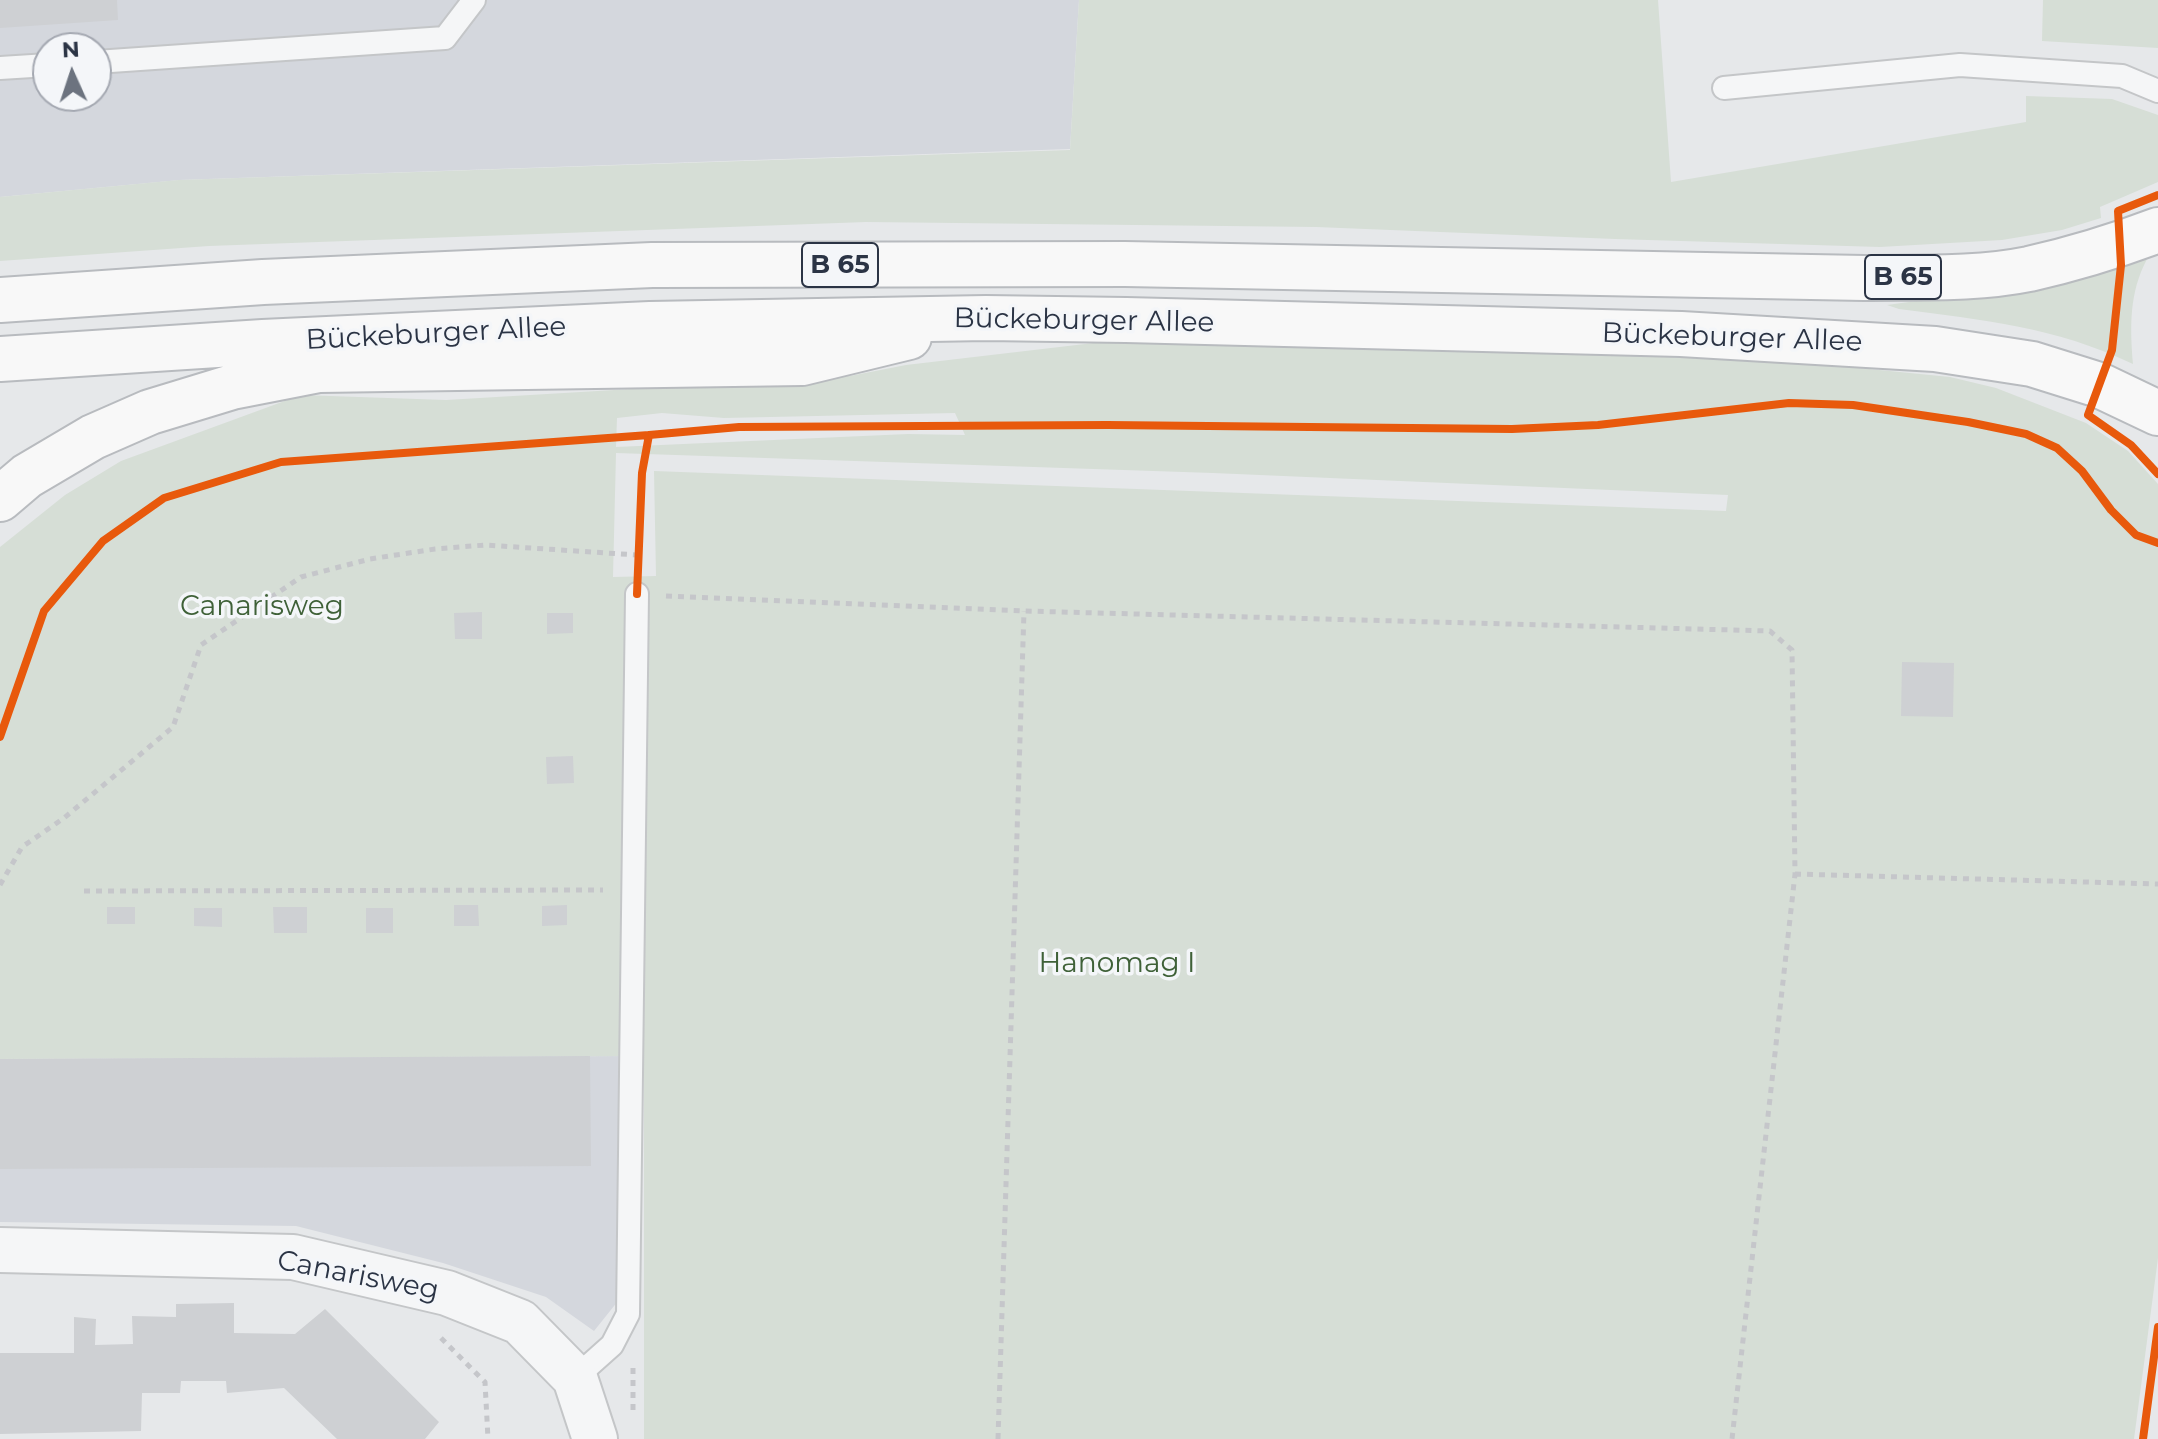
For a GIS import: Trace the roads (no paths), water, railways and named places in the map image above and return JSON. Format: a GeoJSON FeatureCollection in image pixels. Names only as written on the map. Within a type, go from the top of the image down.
{"type":"FeatureCollection","features":[{"type":"Feature","properties":{"kind":"highway","name":"Bückeburger Allee"},"geometry":{"type":"LineString","coordinates":[[0,300],[263,282],[652,265],[1125,264],[1959,277],[2027,269],[2120,244],[2158,230]]}},
{"type":"Feature","properties":{"kind":"highway","name":"Bückeburger Allee"},"geometry":{"type":"LineString","coordinates":[[0,359],[593,326],[986,318],[1681,334],[1878,344],[2032,364],[2099,385],[2158,413]]}},
{"type":"Feature","properties":{"kind":"highway"},"geometry":{"type":"LineString","coordinates":[[0,499],[27,476],[93,437],[150,412],[232,387],[319,370],[802,363],[986,318]]}},
{"type":"Feature","properties":{"kind":"street","name":"Canarisweg"},"geometry":{"type":"LineString","coordinates":[[0,1250],[293,1257],[447,1293],[520,1322],[575,1378],[595,1434],[614,1432]]}},
{"type":"Feature","properties":{"kind":"lane"},"geometry":{"type":"LineString","coordinates":[[112,61],[445,38],[474,0]]}},
{"type":"Feature","properties":{"kind":"lane"},"geometry":{"type":"LineString","coordinates":[[1724,88],[1960,65],[2122,76],[2158,91]]}},
{"type":"Feature","properties":{"kind":"lane"},"geometry":{"type":"LineString","coordinates":[[0,68],[32,66]]}},
{"type":"Feature","properties":{"kind":"lane"},"geometry":{"type":"LineString","coordinates":[[575,1378],[612,1345],[628,1314],[637,594]]}},
{"type":"Feature","properties":{"kind":"park label","name":"Hanomag I"},"geometry":{"type":"Point","coordinates":[1117,964]}}]}
